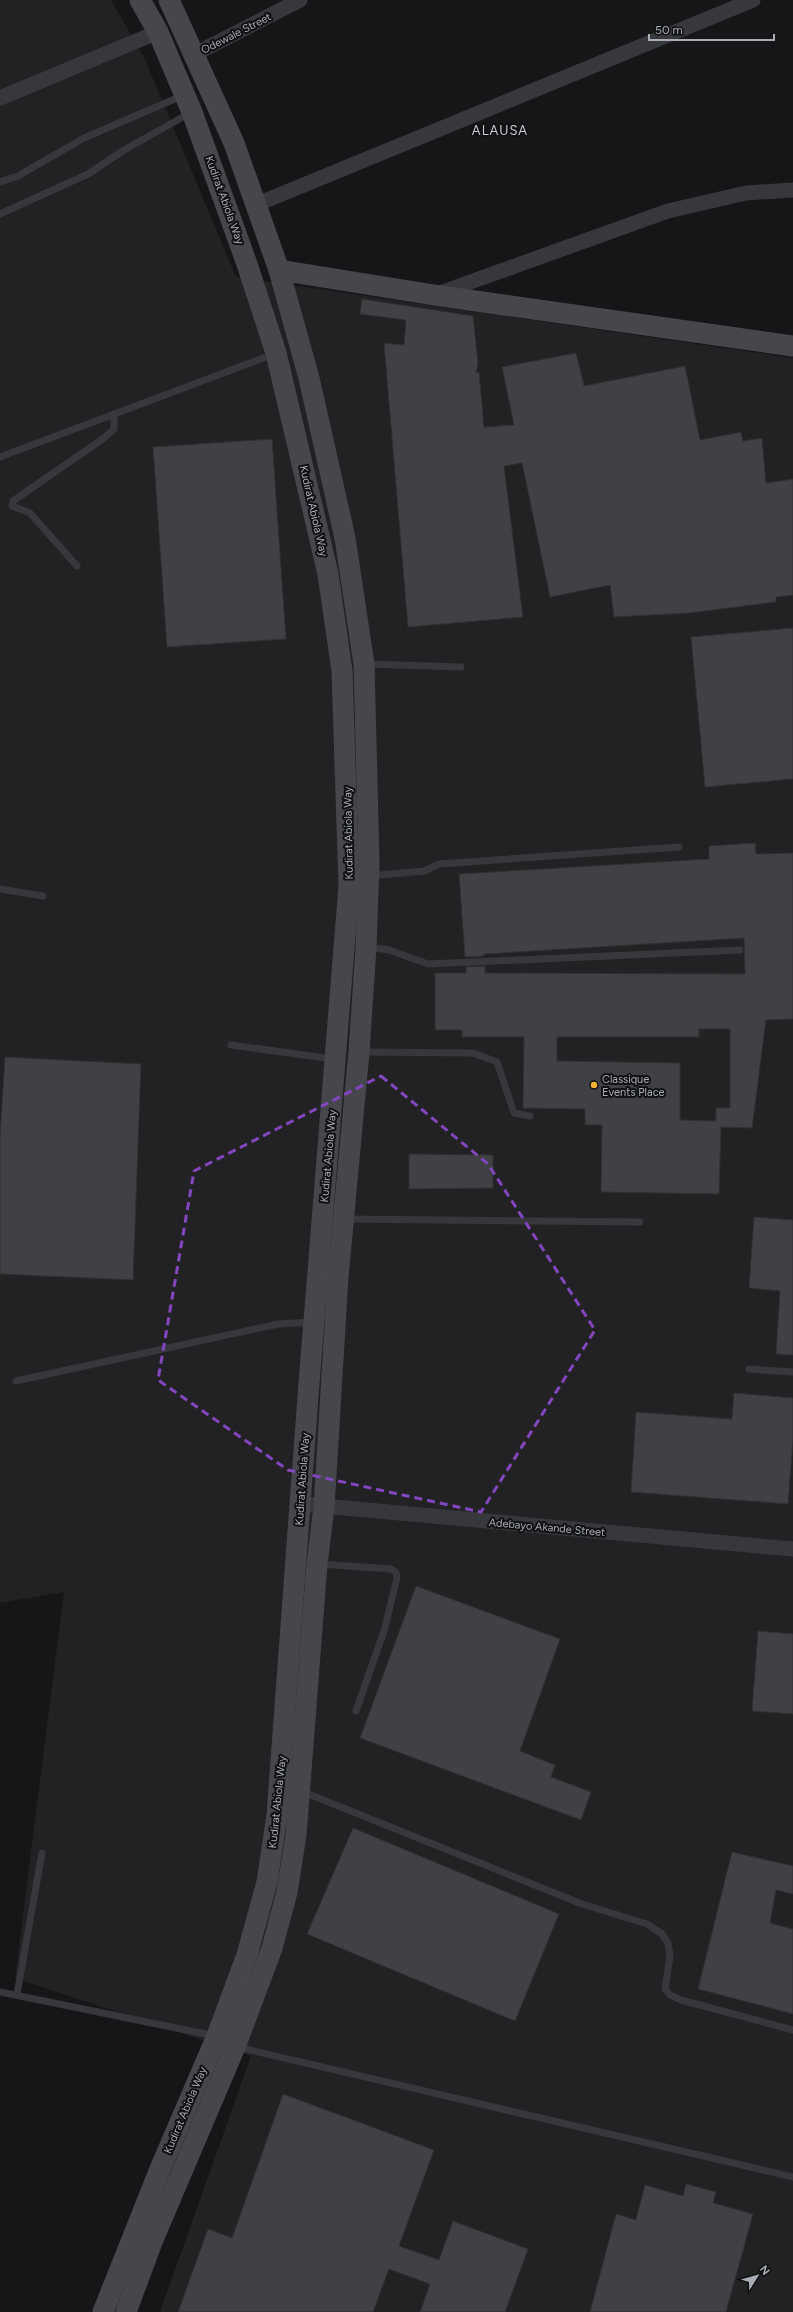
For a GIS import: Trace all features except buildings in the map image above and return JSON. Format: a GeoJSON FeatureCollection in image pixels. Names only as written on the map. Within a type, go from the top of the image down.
{"type":"FeatureCollection","features":[{"type":"Feature","properties":{"kind":"main road","name":"Kudirat Abiola Way"},"geometry":{"type":"LineString","coordinates":[[126,2312],[226,2042],[247,1955],[268,1882],[278,1815],[314,1322],[349,886],[342,671],[328,574],[276,353],[247,264],[188,103],[158,32],[140,0]]}},
{"type":"Feature","properties":{"kind":"main road","name":"Kudirat Abiola Way"},"geometry":{"type":"LineString","coordinates":[[103,2312],[160,2169],[226,2042],[272,1948],[287,1892],[296,1835],[317,1564],[324,1507],[343,1219],[359,1052],[366,947],[368,876],[368,766],[364,664],[345,538],[309,378],[279,270],[234,143],[169,0]]}},
{"type":"Feature","properties":{"kind":"main road"},"geometry":{"type":"LineString","coordinates":[[279,270],[434,295],[793,346]]}},
{"type":"Feature","properties":{"kind":"street","name":"Odewale Street"},"geometry":{"type":"LineString","coordinates":[[194,54],[300,0]]}},
{"type":"Feature","properties":{"kind":"street"},"geometry":{"type":"LineString","coordinates":[[255,205],[753,0]]}},
{"type":"Feature","properties":{"kind":"street"},"geometry":{"type":"LineString","coordinates":[[0,98],[158,32]]}},
{"type":"Feature","properties":{"kind":"street"},"geometry":{"type":"LineString","coordinates":[[434,295],[668,211],[746,193],[793,190]]}},
{"type":"Feature","properties":{"kind":"street","name":"Adebayo Akande Street"},"geometry":{"type":"LineString","coordinates":[[301,1504],[793,1549]]}},
{"type":"Feature","properties":{"kind":"lane"},"geometry":{"type":"LineString","coordinates":[[0,182],[18,176],[84,138],[188,103]]}},
{"type":"Feature","properties":{"kind":"lane"},"geometry":{"type":"LineString","coordinates":[[0,214],[88,174],[160,129],[188,103]]}},
{"type":"Feature","properties":{"kind":"lane"},"geometry":{"type":"LineString","coordinates":[[0,456],[276,353]]}},
{"type":"Feature","properties":{"kind":"lane"},"geometry":{"type":"LineString","coordinates":[[77,566],[30,513],[12,506],[13,501],[104,438],[114,429],[114,414]]}},
{"type":"Feature","properties":{"kind":"lane"},"geometry":{"type":"LineString","coordinates":[[364,664],[460,667]]}},
{"type":"Feature","properties":{"kind":"lane"},"geometry":{"type":"LineString","coordinates":[[368,876],[394,875],[424,871],[439,864],[679,847]]}},
{"type":"Feature","properties":{"kind":"lane"},"geometry":{"type":"LineString","coordinates":[[0,889],[43,896]]}},
{"type":"Feature","properties":{"kind":"lane"},"geometry":{"type":"LineString","coordinates":[[366,947],[389,950],[428,964],[740,950]]}},
{"type":"Feature","properties":{"kind":"lane"},"geometry":{"type":"LineString","coordinates":[[232,1046],[335,1059]]}},
{"type":"Feature","properties":{"kind":"lane"},"geometry":{"type":"LineString","coordinates":[[359,1052],[473,1053],[497,1062],[514,1113],[530,1116]]}},
{"type":"Feature","properties":{"kind":"lane"},"geometry":{"type":"LineString","coordinates":[[343,1219],[640,1222]]}},
{"type":"Feature","properties":{"kind":"lane"},"geometry":{"type":"LineString","coordinates":[[16,1381],[278,1324],[314,1322]]}},
{"type":"Feature","properties":{"kind":"lane"},"geometry":{"type":"LineString","coordinates":[[749,1369],[793,1372]]}},
{"type":"Feature","properties":{"kind":"lane"},"geometry":{"type":"LineString","coordinates":[[317,1564],[392,1569],[396,1572],[397,1578],[384,1631],[356,1711]]}},
{"type":"Feature","properties":{"kind":"lane"},"geometry":{"type":"LineString","coordinates":[[299,1790],[582,1904],[647,1924],[662,1934],[668,1943],[670,1956],[665,1989],[670,1995],[694,2004],[793,2030]]}},
{"type":"Feature","properties":{"kind":"lane"},"geometry":{"type":"LineString","coordinates":[[17,1994],[42,1853]]}},
{"type":"Feature","properties":{"kind":"lane"},"geometry":{"type":"LineString","coordinates":[[0,1992],[17,1994],[226,2042],[793,2178]]}},
{"type":"Feature","properties":{"kind":"highlighted area"},"geometry":{"type":"Polygon","coordinates":[[[381,1076],[488,1164],[595,1330],[481,1512],[288,1470],[158,1380],[194,1171],[381,1076]]]}},
{"type":"Feature","properties":{"kind":"shaded area"},"geometry":{"type":"Polygon","coordinates":[[[0,0],[111,0],[144,57],[236,277],[793,358],[793,2312],[160,2312],[251,2056],[15,1978],[64,1592],[0,1603],[0,0]]]}},
{"type":"Feature","properties":{"kind":"place","name":"Classique Events Place"},"geometry":{"type":"Point","coordinates":[594,1085]}},
{"type":"Feature","properties":{"kind":"district","name":"ALAUSA"},"geometry":{"type":"Point","coordinates":[500,130]}}]}
